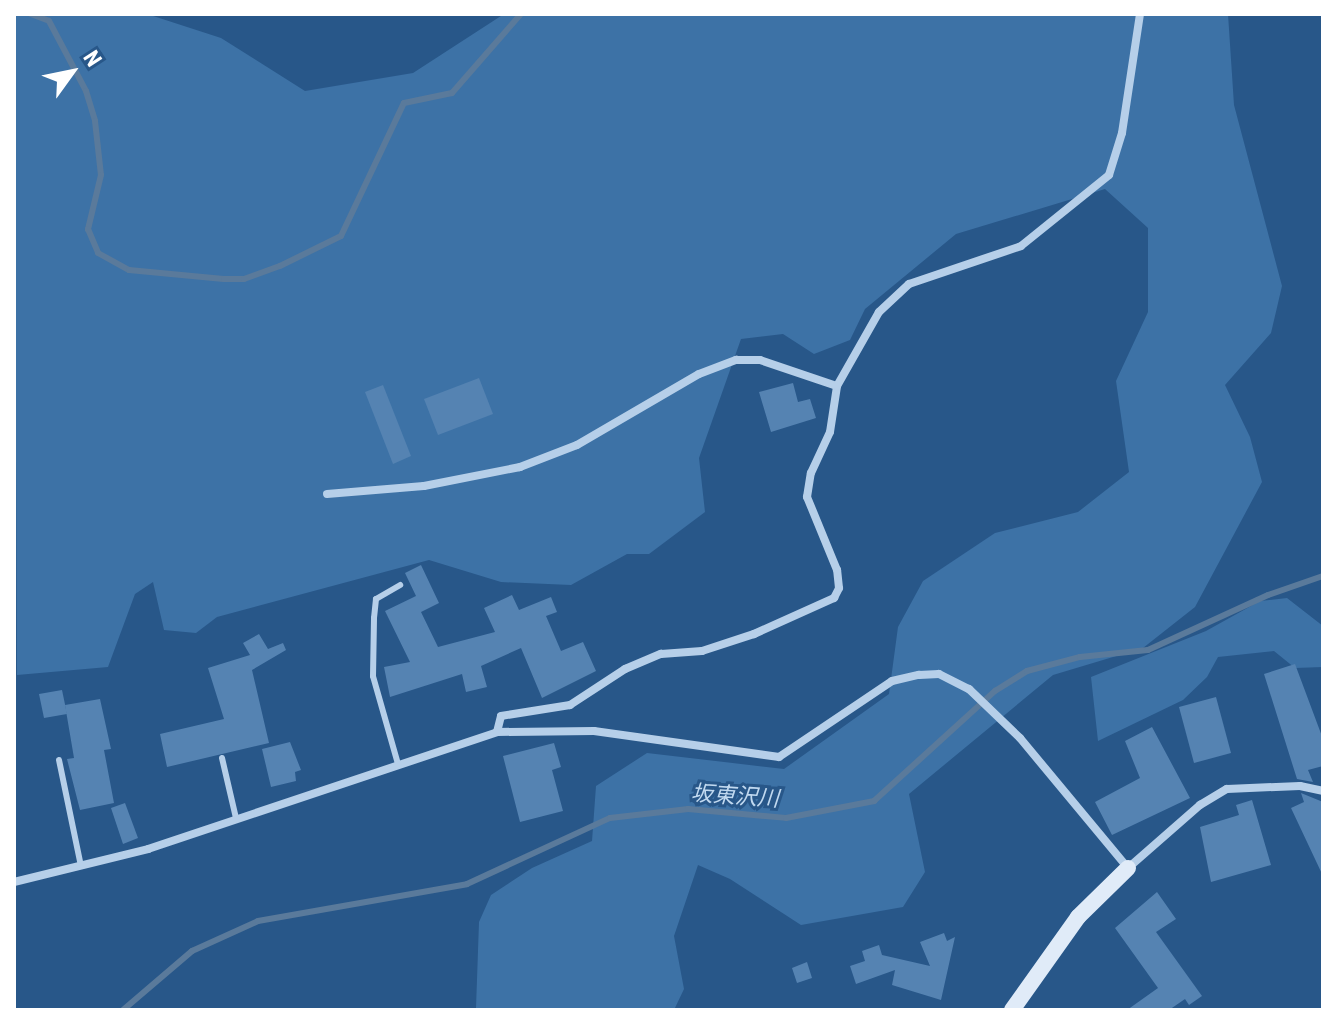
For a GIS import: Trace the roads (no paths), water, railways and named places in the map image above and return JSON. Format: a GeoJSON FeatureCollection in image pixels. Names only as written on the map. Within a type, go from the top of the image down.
{"type":"FeatureCollection","features":[{"type":"Feature","properties":{"kind":"street"},"geometry":{"type":"LineString","coordinates":[[497,732],[501,716],[570,705],[625,669],[661,654],[702,651],[754,634],[834,598],[839,588],[837,570],[807,497],[811,473],[830,432],[837,386],[879,312],[909,284],[1021,246],[1109,175],[1122,133],[1140,14]]}},
{"type":"Feature","properties":{"kind":"street"},"geometry":{"type":"LineString","coordinates":[[327,494],[424,486],[520,467],[577,445],[699,374],[736,360],[760,360],[837,386]]}},
{"type":"Feature","properties":{"kind":"street"},"geometry":{"type":"LineString","coordinates":[[14,882],[81,866],[236,818],[497,732],[594,731],[779,757],[892,681],[939,674],[969,689],[1020,738],[1128,868]]}},
{"type":"Feature","properties":{"kind":"street"},"geometry":{"type":"LineString","coordinates":[[1012,1010],[1078,917],[1200,805],[1227,789],[1300,786],[1323,791]]}},
{"type":"Feature","properties":{"kind":"lane"},"geometry":{"type":"LineString","coordinates":[[398,764],[373,676],[376,599],[400,585]]}},
{"type":"Feature","properties":{"kind":"lane"},"geometry":{"type":"LineString","coordinates":[[222,758],[236,818]]}},
{"type":"Feature","properties":{"kind":"lane"},"geometry":{"type":"LineString","coordinates":[[59,760],[81,866]]}},
{"type":"Feature","properties":{"kind":"waterway"},"geometry":{"type":"LineString","coordinates":[[31,14],[49,21],[86,91],[95,121],[101,175],[88,229],[98,253],[129,270],[224,279],[244,279],[280,266],[341,236],[404,103],[452,93],[521,14]]}},
{"type":"Feature","properties":{"kind":"waterway","name":"坂東沢川"},"geometry":{"type":"LineString","coordinates":[[123,1010],[192,951],[258,921],[467,884],[610,818],[688,809],[786,818],[874,801],[995,691],[1027,671],[1080,657],[1148,650],[1268,595],[1323,576]]}}]}
